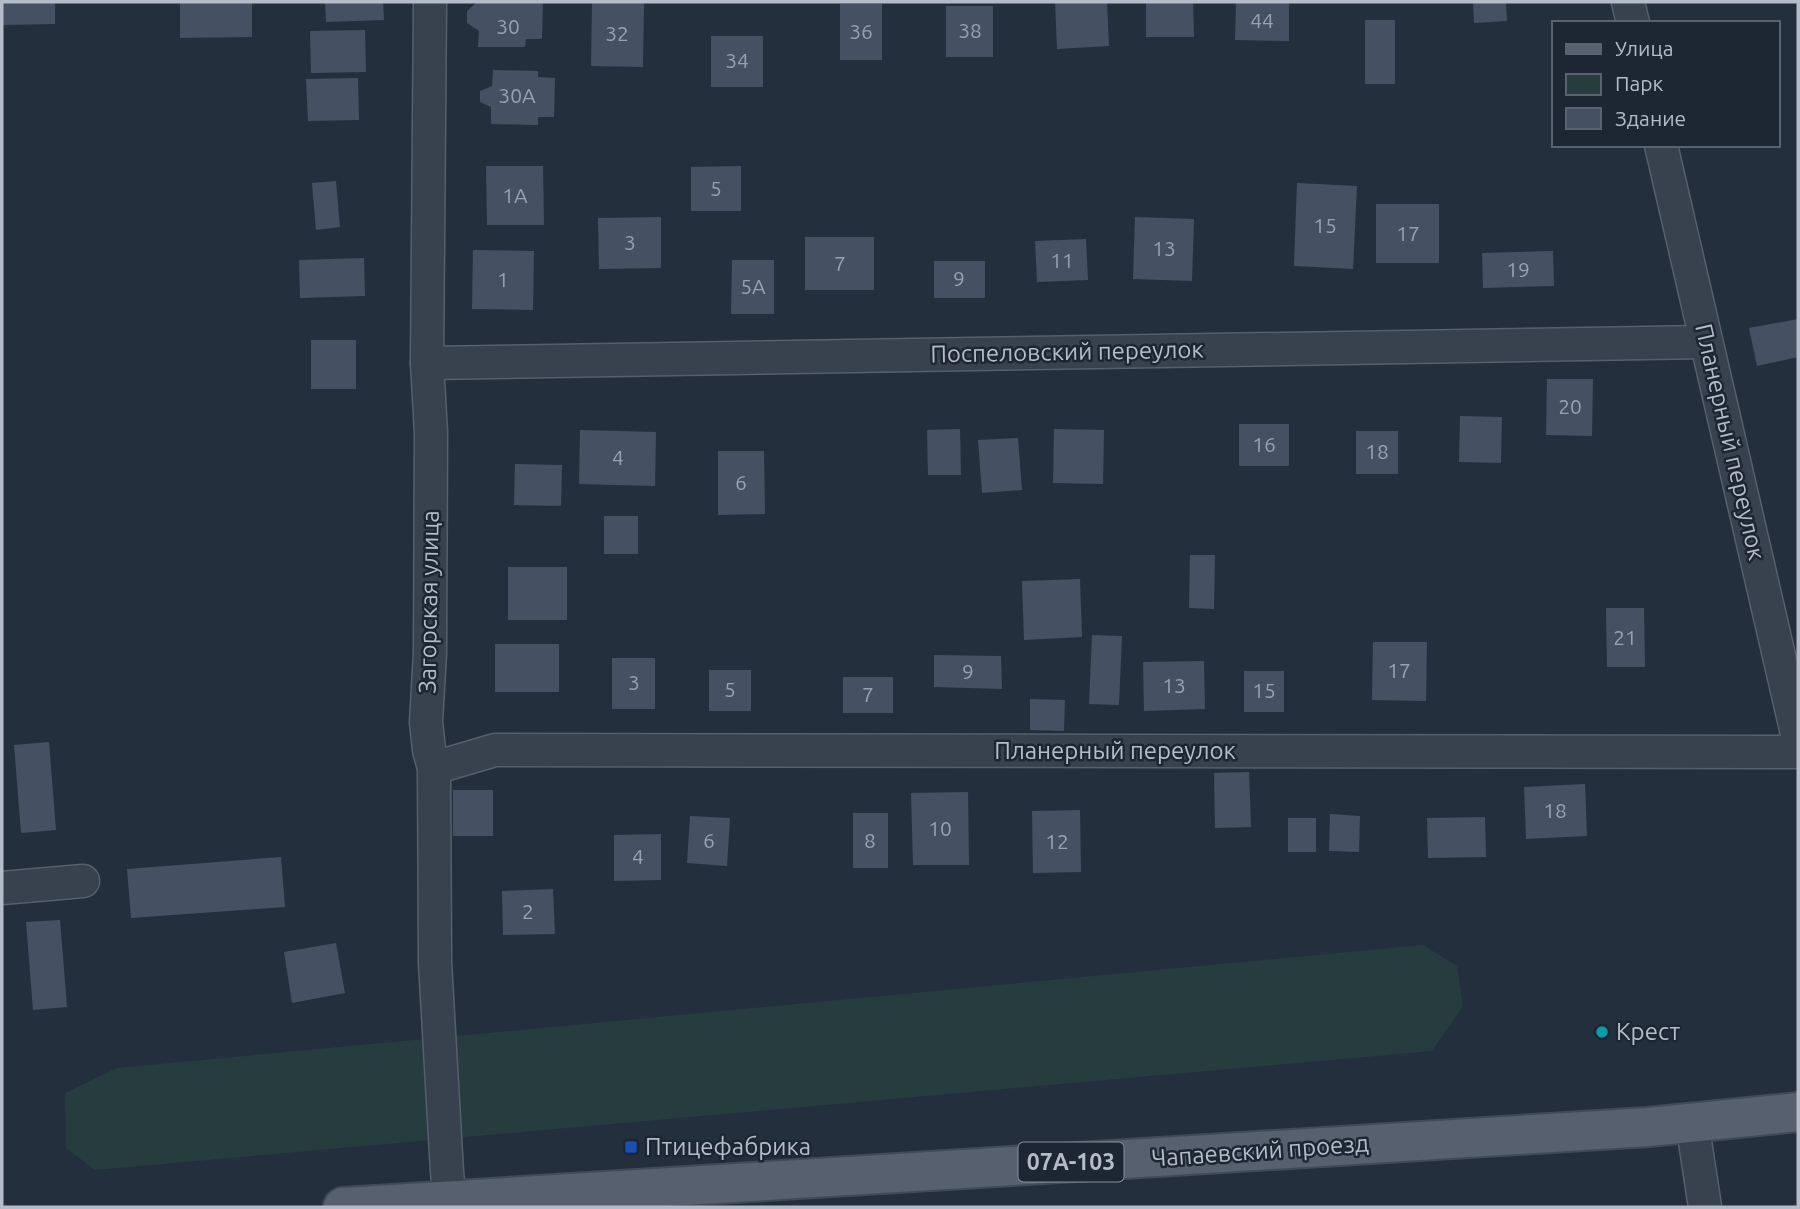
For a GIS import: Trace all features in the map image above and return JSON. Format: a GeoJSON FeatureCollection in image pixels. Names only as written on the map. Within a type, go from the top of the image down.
{"type":"FeatureCollection","features":[{"type":"Feature","properties":{"kind":"main road","name":"Чапаевский проезд"},"geometry":{"type":"LineString","coordinates":[[343,1207],[1621,1129],[1798,1112]]}},
{"type":"Feature","properties":{"kind":"street","name":"Загорская улица"},"geometry":{"type":"LineString","coordinates":[[429,2],[427,363],[431,433],[431,518],[430,653],[426,722],[434,768],[435,961],[450,1200]]}},
{"type":"Feature","properties":{"kind":"street"},"geometry":{"type":"LineString","coordinates":[[1628,2],[1633,21]]}},
{"type":"Feature","properties":{"kind":"street","name":"Планерный переулок"},"geometry":{"type":"LineString","coordinates":[[1661,147],[1798,738]]}},
{"type":"Feature","properties":{"kind":"street","name":"Поспеловский переулок"},"geometry":{"type":"LineString","coordinates":[[427,363],[1706,342]]}},
{"type":"Feature","properties":{"kind":"street","name":"Планерный переулок"},"geometry":{"type":"LineString","coordinates":[[434,768],[495,750],[1798,752]]}},
{"type":"Feature","properties":{"kind":"street"},"geometry":{"type":"LineString","coordinates":[[2,888],[83,881]]}},
{"type":"Feature","properties":{"kind":"street"},"geometry":{"type":"LineString","coordinates":[[1692,1122],[1704,1207]]}},
{"type":"Feature","properties":{"kind":"green space"},"geometry":{"type":"Polygon","coordinates":[[[1423,945],[1457,966],[1463,1006],[1432,1051],[95,1170],[66,1148],[65,1093],[117,1068],[1423,945]]]}},
{"type":"Feature","properties":{"kind":"building"},"geometry":{"type":"Polygon","coordinates":[[[2,2],[55,2],[55,24],[2,25],[2,2]]]}},
{"type":"Feature","properties":{"kind":"building"},"geometry":{"type":"Polygon","coordinates":[[[180,2],[252,2],[252,37],[180,38],[180,2]]]}},
{"type":"Feature","properties":{"kind":"building"},"geometry":{"type":"Polygon","coordinates":[[[325,2],[383,2],[384,20],[326,22],[325,2]]]}},
{"type":"Feature","properties":{"kind":"building"},"geometry":{"type":"Polygon","coordinates":[[[477,2],[543,2],[542,39],[526,39],[525,47],[478,47],[479,31],[467,23],[467,11],[477,2]]]}},
{"type":"Feature","properties":{"kind":"building"},"geometry":{"type":"Polygon","coordinates":[[[592,2],[644,2],[643,67],[591,66],[592,2]]]}},
{"type":"Feature","properties":{"kind":"building"},"geometry":{"type":"Polygon","coordinates":[[[1055,2],[1107,2],[1109,46],[1057,49],[1055,2]]]}},
{"type":"Feature","properties":{"kind":"building"},"geometry":{"type":"Polygon","coordinates":[[[1146,2],[1193,2],[1194,37],[1146,37],[1146,2]]]}},
{"type":"Feature","properties":{"kind":"building"},"geometry":{"type":"Polygon","coordinates":[[[1236,2],[1289,2],[1289,41],[1235,40],[1236,2]]]}},
{"type":"Feature","properties":{"kind":"building"},"geometry":{"type":"Polygon","coordinates":[[[1473,2],[1506,2],[1507,21],[1474,23],[1473,2]]]}},
{"type":"Feature","properties":{"kind":"building"},"geometry":{"type":"Polygon","coordinates":[[[840,4],[882,4],[882,60],[840,60],[840,4]]]}},
{"type":"Feature","properties":{"kind":"building"},"geometry":{"type":"Polygon","coordinates":[[[946,6],[993,6],[993,57],[946,57],[946,6]]]}},
{"type":"Feature","properties":{"kind":"building"},"geometry":{"type":"Polygon","coordinates":[[[1365,20],[1395,20],[1395,84],[1365,84],[1365,20]]]}},
{"type":"Feature","properties":{"kind":"building"},"geometry":{"type":"Polygon","coordinates":[[[365,30],[366,72],[311,73],[310,31],[365,30]]]}},
{"type":"Feature","properties":{"kind":"building"},"geometry":{"type":"Polygon","coordinates":[[[711,36],[763,36],[763,87],[711,87],[711,36]]]}},
{"type":"Feature","properties":{"kind":"building"},"geometry":{"type":"Polygon","coordinates":[[[493,70],[538,71],[538,77],[555,78],[554,117],[538,117],[538,125],[491,124],[491,107],[480,102],[480,91],[492,86],[493,70]]]}},
{"type":"Feature","properties":{"kind":"building"},"geometry":{"type":"Polygon","coordinates":[[[358,78],[359,120],[308,121],[306,79],[358,78]]]}},
{"type":"Feature","properties":{"kind":"building"},"geometry":{"type":"Polygon","coordinates":[[[486,166],[543,166],[544,225],[487,225],[486,166]]]}},
{"type":"Feature","properties":{"kind":"building"},"geometry":{"type":"Polygon","coordinates":[[[741,166],[741,211],[691,211],[691,167],[741,166]]]}},
{"type":"Feature","properties":{"kind":"building"},"geometry":{"type":"Polygon","coordinates":[[[336,181],[340,227],[316,230],[312,183],[336,181]]]}},
{"type":"Feature","properties":{"kind":"building"},"geometry":{"type":"Polygon","coordinates":[[[1297,183],[1357,186],[1353,269],[1294,266],[1297,183]]]}},
{"type":"Feature","properties":{"kind":"building"},"geometry":{"type":"Polygon","coordinates":[[[1376,204],[1439,204],[1439,263],[1376,263],[1376,204]]]}},
{"type":"Feature","properties":{"kind":"building"},"geometry":{"type":"Polygon","coordinates":[[[661,217],[661,268],[599,269],[598,218],[661,217]]]}},
{"type":"Feature","properties":{"kind":"building"},"geometry":{"type":"Polygon","coordinates":[[[1135,217],[1194,219],[1192,281],[1133,279],[1135,217]]]}},
{"type":"Feature","properties":{"kind":"building"},"geometry":{"type":"Polygon","coordinates":[[[805,237],[874,237],[874,290],[805,290],[805,237]]]}},
{"type":"Feature","properties":{"kind":"building"},"geometry":{"type":"Polygon","coordinates":[[[1086,239],[1088,280],[1037,282],[1035,241],[1086,239]]]}},
{"type":"Feature","properties":{"kind":"building"},"geometry":{"type":"Polygon","coordinates":[[[473,250],[534,251],[533,310],[472,309],[473,250]]]}},
{"type":"Feature","properties":{"kind":"building"},"geometry":{"type":"Polygon","coordinates":[[[1553,251],[1554,286],[1483,288],[1482,253],[1553,251]]]}},
{"type":"Feature","properties":{"kind":"building"},"geometry":{"type":"Polygon","coordinates":[[[364,258],[365,296],[300,298],[299,260],[364,258]]]}},
{"type":"Feature","properties":{"kind":"building"},"geometry":{"type":"Polygon","coordinates":[[[732,260],[774,260],[774,314],[731,314],[732,260]]]}},
{"type":"Feature","properties":{"kind":"building"},"geometry":{"type":"Polygon","coordinates":[[[934,261],[985,261],[985,298],[934,298],[934,261]]]}},
{"type":"Feature","properties":{"kind":"building"},"geometry":{"type":"Polygon","coordinates":[[[1798,319],[1798,357],[1757,366],[1749,328],[1798,319]]]}},
{"type":"Feature","properties":{"kind":"building"},"geometry":{"type":"Polygon","coordinates":[[[311,340],[356,340],[356,389],[311,389],[311,340]]]}},
{"type":"Feature","properties":{"kind":"building"},"geometry":{"type":"Polygon","coordinates":[[[1547,379],[1593,379],[1592,436],[1546,435],[1547,379]]]}},
{"type":"Feature","properties":{"kind":"building"},"geometry":{"type":"Polygon","coordinates":[[[1460,416],[1502,417],[1501,463],[1459,462],[1460,416]]]}},
{"type":"Feature","properties":{"kind":"building"},"geometry":{"type":"Polygon","coordinates":[[[1239,424],[1289,424],[1289,466],[1239,466],[1239,424]]]}},
{"type":"Feature","properties":{"kind":"building"},"geometry":{"type":"Polygon","coordinates":[[[960,429],[961,475],[928,475],[927,430],[960,429]]]}},
{"type":"Feature","properties":{"kind":"building"},"geometry":{"type":"Polygon","coordinates":[[[1054,429],[1104,430],[1103,484],[1053,483],[1054,429]]]}},
{"type":"Feature","properties":{"kind":"building"},"geometry":{"type":"Polygon","coordinates":[[[580,430],[656,432],[655,486],[579,484],[580,430]]]}},
{"type":"Feature","properties":{"kind":"building"},"geometry":{"type":"Polygon","coordinates":[[[1356,431],[1398,431],[1398,474],[1356,474],[1356,431]]]}},
{"type":"Feature","properties":{"kind":"building"},"geometry":{"type":"Polygon","coordinates":[[[1018,438],[1022,490],[982,493],[978,440],[1018,438]]]}},
{"type":"Feature","properties":{"kind":"building"},"geometry":{"type":"Polygon","coordinates":[[[718,451],[764,451],[765,514],[718,515],[718,451]]]}},
{"type":"Feature","properties":{"kind":"building"},"geometry":{"type":"Polygon","coordinates":[[[515,464],[562,465],[561,506],[514,505],[515,464]]]}},
{"type":"Feature","properties":{"kind":"building"},"geometry":{"type":"Polygon","coordinates":[[[604,516],[638,516],[638,554],[604,554],[604,516]]]}},
{"type":"Feature","properties":{"kind":"building"},"geometry":{"type":"Polygon","coordinates":[[[1190,555],[1215,555],[1214,609],[1189,608],[1190,555]]]}},
{"type":"Feature","properties":{"kind":"building"},"geometry":{"type":"Polygon","coordinates":[[[508,567],[567,567],[567,620],[508,620],[508,567]]]}},
{"type":"Feature","properties":{"kind":"building"},"geometry":{"type":"Polygon","coordinates":[[[1080,579],[1082,637],[1024,640],[1022,581],[1080,579]]]}},
{"type":"Feature","properties":{"kind":"building"},"geometry":{"type":"Polygon","coordinates":[[[1606,608],[1644,608],[1645,667],[1607,667],[1606,608]]]}},
{"type":"Feature","properties":{"kind":"building"},"geometry":{"type":"Polygon","coordinates":[[[1092,635],[1122,636],[1119,705],[1089,704],[1092,635]]]}},
{"type":"Feature","properties":{"kind":"building"},"geometry":{"type":"Polygon","coordinates":[[[1373,642],[1427,642],[1426,701],[1372,700],[1373,642]]]}},
{"type":"Feature","properties":{"kind":"building"},"geometry":{"type":"Polygon","coordinates":[[[495,644],[559,644],[559,692],[495,692],[495,644]]]}},
{"type":"Feature","properties":{"kind":"building"},"geometry":{"type":"Polygon","coordinates":[[[934,655],[1001,656],[1002,689],[934,687],[934,655]]]}},
{"type":"Feature","properties":{"kind":"building"},"geometry":{"type":"Polygon","coordinates":[[[612,658],[655,658],[655,709],[612,709],[612,658]]]}},
{"type":"Feature","properties":{"kind":"building"},"geometry":{"type":"Polygon","coordinates":[[[1204,661],[1205,709],[1144,711],[1143,662],[1204,661]]]}},
{"type":"Feature","properties":{"kind":"building"},"geometry":{"type":"Polygon","coordinates":[[[709,670],[751,670],[751,711],[709,711],[709,670]]]}},
{"type":"Feature","properties":{"kind":"building"},"geometry":{"type":"Polygon","coordinates":[[[1244,671],[1284,671],[1284,712],[1244,712],[1244,671]]]}},
{"type":"Feature","properties":{"kind":"building"},"geometry":{"type":"Polygon","coordinates":[[[843,677],[893,677],[893,713],[843,713],[843,677]]]}},
{"type":"Feature","properties":{"kind":"building"},"geometry":{"type":"Polygon","coordinates":[[[1030,699],[1065,700],[1064,731],[1030,730],[1030,699]]]}},
{"type":"Feature","properties":{"kind":"building"},"geometry":{"type":"Polygon","coordinates":[[[49,742],[56,830],[21,833],[14,745],[49,742]]]}},
{"type":"Feature","properties":{"kind":"building"},"geometry":{"type":"Polygon","coordinates":[[[1249,772],[1251,827],[1215,828],[1214,773],[1249,772]]]}},
{"type":"Feature","properties":{"kind":"building"},"geometry":{"type":"Polygon","coordinates":[[[1585,784],[1587,836],[1526,839],[1524,787],[1585,784]]]}},
{"type":"Feature","properties":{"kind":"building"},"geometry":{"type":"Polygon","coordinates":[[[453,790],[493,790],[493,836],[453,836],[453,790]]]}},
{"type":"Feature","properties":{"kind":"building"},"geometry":{"type":"Polygon","coordinates":[[[968,792],[969,865],[913,865],[911,793],[968,792]]]}},
{"type":"Feature","properties":{"kind":"building"},"geometry":{"type":"Polygon","coordinates":[[[1080,810],[1081,872],[1033,873],[1032,811],[1080,810]]]}},
{"type":"Feature","properties":{"kind":"building"},"geometry":{"type":"Polygon","coordinates":[[[853,813],[888,813],[888,868],[853,868],[853,813]]]}},
{"type":"Feature","properties":{"kind":"building"},"geometry":{"type":"Polygon","coordinates":[[[1330,814],[1360,816],[1359,852],[1329,851],[1330,814]]]}},
{"type":"Feature","properties":{"kind":"building"},"geometry":{"type":"Polygon","coordinates":[[[690,816],[730,818],[727,866],[687,863],[690,816]]]}},
{"type":"Feature","properties":{"kind":"building"},"geometry":{"type":"Polygon","coordinates":[[[1485,817],[1486,857],[1428,858],[1427,818],[1485,817]]]}},
{"type":"Feature","properties":{"kind":"building"},"geometry":{"type":"Polygon","coordinates":[[[1288,818],[1316,818],[1316,852],[1288,852],[1288,818]]]}},
{"type":"Feature","properties":{"kind":"building"},"geometry":{"type":"Polygon","coordinates":[[[661,834],[661,880],[614,881],[614,835],[661,834]]]}},
{"type":"Feature","properties":{"kind":"building"},"geometry":{"type":"Polygon","coordinates":[[[281,857],[285,907],[131,918],[127,869],[281,857]]]}},
{"type":"Feature","properties":{"kind":"building"},"geometry":{"type":"Polygon","coordinates":[[[553,889],[555,934],[503,935],[502,891],[553,889]]]}},
{"type":"Feature","properties":{"kind":"building"},"geometry":{"type":"Polygon","coordinates":[[[60,920],[67,1007],[33,1010],[26,922],[60,920]]]}},
{"type":"Feature","properties":{"kind":"building"},"geometry":{"type":"Polygon","coordinates":[[[336,943],[345,993],[292,1003],[284,952],[336,943]]]}},
{"type":"Feature","properties":{"kind":"place","name":"Крест"},"geometry":{"type":"Point","coordinates":[1602,1032]}},
{"type":"Feature","properties":{"kind":"place","name":"Птицефабрика"},"geometry":{"type":"Point","coordinates":[631,1147]}}]}
